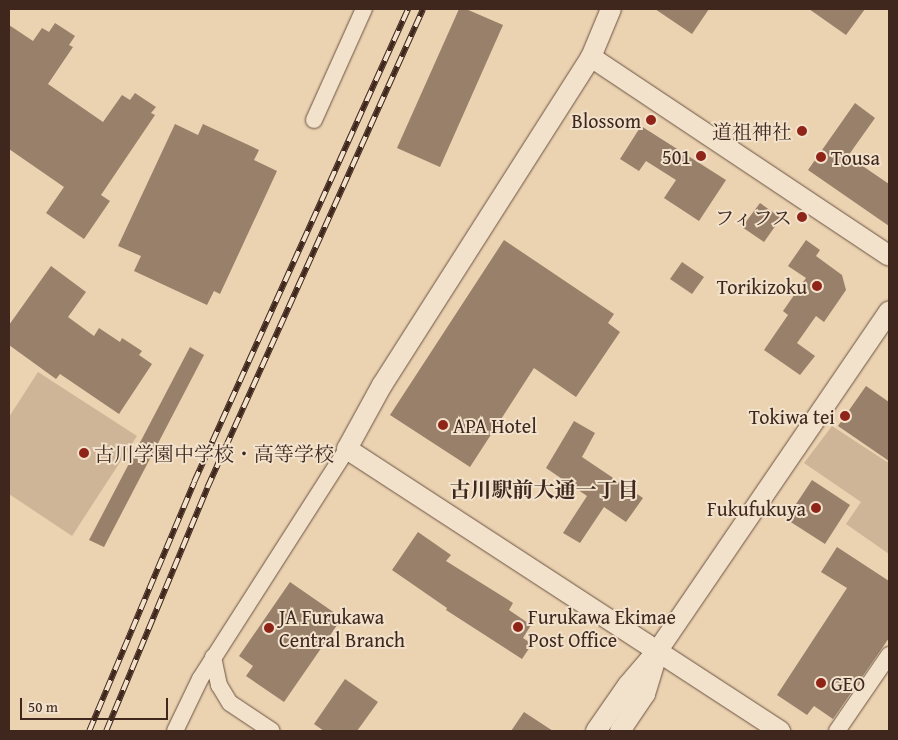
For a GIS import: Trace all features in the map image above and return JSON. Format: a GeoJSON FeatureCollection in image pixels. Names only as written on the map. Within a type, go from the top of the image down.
{"type":"FeatureCollection","features":[{"type":"Feature","properties":{"kind":"street"},"geometry":{"type":"LineString","coordinates":[[314,120],[364,9]]}},
{"type":"Feature","properties":{"kind":"street"},"geometry":{"type":"LineString","coordinates":[[175,731],[200,678],[347,449],[382,386],[591,57],[612,9]]}},
{"type":"Feature","properties":{"kind":"street"},"geometry":{"type":"LineString","coordinates":[[591,57],[889,256]]}},
{"type":"Feature","properties":{"kind":"street"},"geometry":{"type":"LineString","coordinates":[[596,731],[628,685],[658,650],[889,311]]}},
{"type":"Feature","properties":{"kind":"street"},"geometry":{"type":"LineString","coordinates":[[347,449],[780,731]]}},
{"type":"Feature","properties":{"kind":"street"},"geometry":{"type":"LineString","coordinates":[[620,731],[645,694],[658,650]]}},
{"type":"Feature","properties":{"kind":"street"},"geometry":{"type":"LineString","coordinates":[[837,731],[889,655]]}},
{"type":"Feature","properties":{"kind":"street"},"geometry":{"type":"LineString","coordinates":[[214,657],[219,685],[230,703],[272,731]]}},
{"type":"Feature","properties":{"kind":"shaded area"},"geometry":{"type":"Polygon","coordinates":[[[38,372],[137,436],[72,536],[9,494],[9,417],[38,372]]]}},
{"type":"Feature","properties":{"kind":"shaded area"},"geometry":{"type":"Polygon","coordinates":[[[832,426],[887,462],[889,460],[889,554],[846,524],[861,502],[804,463],[832,426]]]}},
{"type":"Feature","properties":{"kind":"building"},"geometry":{"type":"Polygon","coordinates":[[[459,9],[466,9],[503,25],[440,167],[397,148],[459,9]]]}},
{"type":"Feature","properties":{"kind":"building"},"geometry":{"type":"Polygon","coordinates":[[[655,9],[709,9],[692,34],[655,9]]]}},
{"type":"Feature","properties":{"kind":"building"},"geometry":{"type":"Polygon","coordinates":[[[809,9],[865,9],[846,35],[809,9]]]}},
{"type":"Feature","properties":{"kind":"building"},"geometry":{"type":"Polygon","coordinates":[[[55,23],[75,36],[69,45],[73,47],[48,84],[103,122],[122,95],[130,100],[135,93],[156,107],[151,113],[155,115],[101,195],[110,201],[84,239],[46,213],[64,187],[9,149],[9,25],[33,41],[42,28],[49,32],[55,23]]]}},
{"type":"Feature","properties":{"kind":"building"},"geometry":{"type":"Polygon","coordinates":[[[855,103],[875,118],[848,156],[889,184],[889,226],[808,170],[855,103]]]}},
{"type":"Feature","properties":{"kind":"building"},"geometry":{"type":"Polygon","coordinates":[[[175,124],[198,135],[203,124],[259,150],[254,160],[277,171],[220,294],[214,291],[207,305],[134,271],[141,256],[118,246],[175,124]]]}},
{"type":"Feature","properties":{"kind":"building"},"geometry":{"type":"Polygon","coordinates":[[[641,126],[726,180],[699,221],[664,198],[676,180],[646,161],[639,171],[620,159],[641,126]]]}},
{"type":"Feature","properties":{"kind":"building"},"geometry":{"type":"Polygon","coordinates":[[[760,203],[781,218],[764,242],[742,227],[760,203]]]}},
{"type":"Feature","properties":{"kind":"building"},"geometry":{"type":"Polygon","coordinates":[[[504,240],[614,314],[608,323],[620,332],[576,397],[534,368],[470,467],[390,415],[504,240]]]}},
{"type":"Feature","properties":{"kind":"building"},"geometry":{"type":"Polygon","coordinates":[[[806,240],[820,250],[816,256],[842,275],[846,290],[824,322],[816,316],[797,343],[815,356],[800,375],[764,350],[788,315],[783,311],[806,278],[788,266],[806,240]]]}},
{"type":"Feature","properties":{"kind":"building"},"geometry":{"type":"Polygon","coordinates":[[[682,262],[704,277],[692,294],[670,279],[682,262]]]}},
{"type":"Feature","properties":{"kind":"building"},"geometry":{"type":"Polygon","coordinates":[[[51,266],[86,292],[68,317],[94,336],[99,328],[120,342],[122,338],[142,351],[139,355],[152,364],[119,414],[60,374],[56,379],[9,345],[9,325],[51,266]]]}},
{"type":"Feature","properties":{"kind":"building"},"geometry":{"type":"Polygon","coordinates":[[[190,347],[204,355],[104,547],[89,540],[190,347]]]}},
{"type":"Feature","properties":{"kind":"building"},"geometry":{"type":"Polygon","coordinates":[[[866,386],[889,402],[889,461],[838,426],[866,386]]]}},
{"type":"Feature","properties":{"kind":"building"},"geometry":{"type":"Polygon","coordinates":[[[574,421],[595,433],[582,457],[643,498],[626,522],[604,507],[580,543],[563,533],[587,496],[546,468],[574,421]]]}},
{"type":"Feature","properties":{"kind":"building"},"geometry":{"type":"Polygon","coordinates":[[[812,480],[850,505],[825,544],[786,519],[812,480]]]}},
{"type":"Feature","properties":{"kind":"building"},"geometry":{"type":"Polygon","coordinates":[[[418,532],[451,555],[446,561],[513,603],[509,610],[531,625],[523,638],[532,644],[522,659],[446,610],[447,608],[392,570],[418,532]]]}},
{"type":"Feature","properties":{"kind":"building"},"geometry":{"type":"Polygon","coordinates":[[[837,547],[889,581],[889,638],[833,719],[814,706],[807,715],[777,695],[847,588],[821,572],[837,547]]]}},
{"type":"Feature","properties":{"kind":"building"},"geometry":{"type":"Polygon","coordinates":[[[290,582],[342,618],[284,702],[246,676],[253,666],[239,656],[290,582]]]}},
{"type":"Feature","properties":{"kind":"building"},"geometry":{"type":"Polygon","coordinates":[[[345,679],[378,702],[357,731],[324,731],[314,724],[345,679]]]}},
{"type":"Feature","properties":{"kind":"building"},"geometry":{"type":"Polygon","coordinates":[[[524,712],[553,731],[511,731],[524,712]]]}},
{"type":"Feature","properties":{"kind":"railway"},"geometry":{"type":"LineString","coordinates":[[89,731],[194,482],[408,9]]}},
{"type":"Feature","properties":{"kind":"railway"},"geometry":{"type":"LineString","coordinates":[[106,731],[207,488],[423,9]]}},
{"type":"Feature","properties":{"kind":"place","name":"Blossom"},"geometry":{"type":"Point","coordinates":[651,120]}},
{"type":"Feature","properties":{"kind":"place","name":"道祖神社"},"geometry":{"type":"Point","coordinates":[802,131]}},
{"type":"Feature","properties":{"kind":"place","name":"501"},"geometry":{"type":"Point","coordinates":[701,156]}},
{"type":"Feature","properties":{"kind":"place","name":"Tousa"},"geometry":{"type":"Point","coordinates":[821,157]}},
{"type":"Feature","properties":{"kind":"place","name":"フィフス"},"geometry":{"type":"Point","coordinates":[802,217]}},
{"type":"Feature","properties":{"kind":"place","name":"Torikizoku"},"geometry":{"type":"Point","coordinates":[817,286]}},
{"type":"Feature","properties":{"kind":"place","name":"Tokiwa tei"},"geometry":{"type":"Point","coordinates":[845,416]}},
{"type":"Feature","properties":{"kind":"place","name":"APA Hotel"},"geometry":{"type":"Point","coordinates":[443,425]}},
{"type":"Feature","properties":{"kind":"place","name":"古川学園中学校・高等学校"},"geometry":{"type":"Point","coordinates":[84,453]}},
{"type":"Feature","properties":{"kind":"place","name":"Fukufukuya"},"geometry":{"type":"Point","coordinates":[816,508]}},
{"type":"Feature","properties":{"kind":"place","name":"Furukawa Ekimae Post Office"},"geometry":{"type":"Point","coordinates":[518,627]}},
{"type":"Feature","properties":{"kind":"place","name":"JA Furukawa Central Branch"},"geometry":{"type":"Point","coordinates":[269,628]}},
{"type":"Feature","properties":{"kind":"place","name":"GEO"},"geometry":{"type":"Point","coordinates":[821,683]}},
{"type":"Feature","properties":{"kind":"district","name":"古川駅前大通一丁目"},"geometry":{"type":"Point","coordinates":[544,490]}}]}
